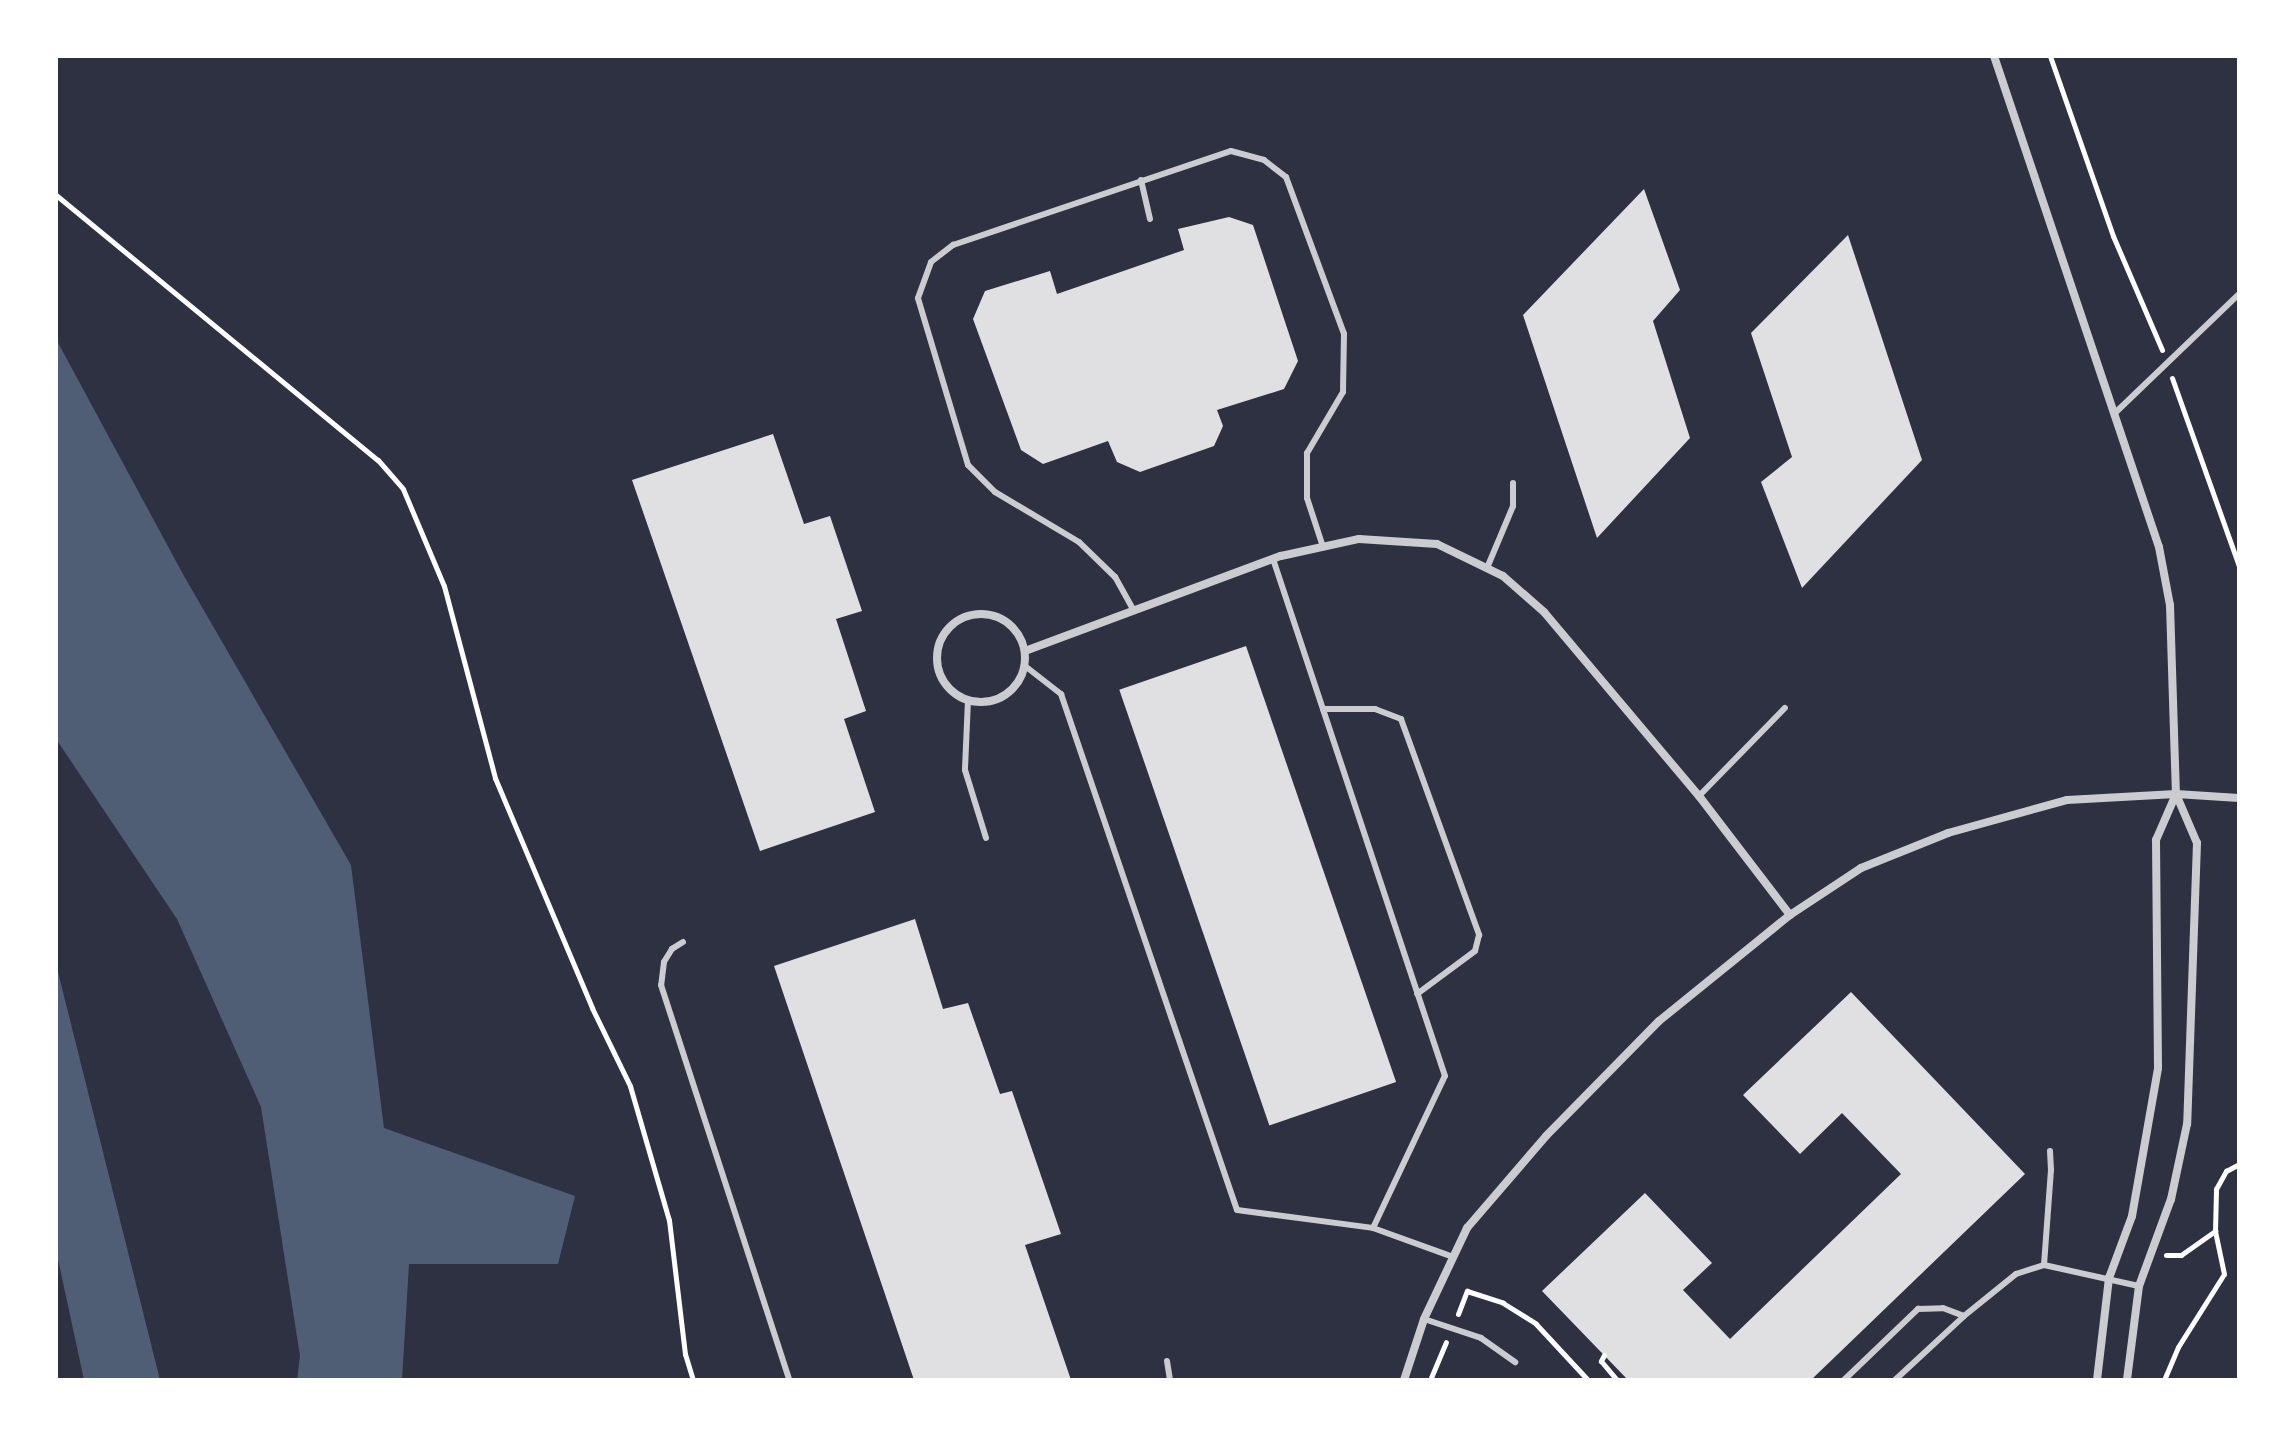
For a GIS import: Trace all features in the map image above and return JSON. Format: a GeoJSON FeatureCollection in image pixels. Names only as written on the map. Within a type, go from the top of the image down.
{"type":"FeatureCollection","features":[{"type":"Feature","properties":{"kind":"street"},"geometry":{"type":"LineString","coordinates":[[1994,56],[2159,547],[2170,605],[2176,794],[2197,843],[2187,1124],[2171,1199],[2139,1286],[2127,1380]]}},
{"type":"Feature","properties":{"kind":"street"},"geometry":{"type":"LineString","coordinates":[[1025,651],[1273,559],[1359,539],[1437,544],[1503,576],[1544,612],[1699,796],[1790,915]]}},
{"type":"Feature","properties":{"kind":"street"},"geometry":{"type":"LineString","coordinates":[[973,614],[998,617],[1019,635],[1025,651],[1025,666],[1014,687],[1002,697],[988,701],[968,700],[955,693],[939,673],[937,657],[947,629],[973,614]]}},
{"type":"Feature","properties":{"kind":"street"},"geometry":{"type":"LineString","coordinates":[[2097,1380],[2109,1278],[2132,1216],[2158,1068],[2156,840],[2176,794]]}},
{"type":"Feature","properties":{"kind":"street"},"geometry":{"type":"LineString","coordinates":[[1404,1380],[1424,1319],[1467,1228],[1556,1126],[1659,1021],[1790,915],[1861,868],[1948,833],[2067,800],[2176,794],[2239,798]]}},
{"type":"Feature","properties":{"kind":"lane"},"geometry":{"type":"LineString","coordinates":[[1134,611],[1115,577],[1079,542],[995,492],[968,465],[918,298],[931,262],[953,245],[1231,151],[1264,160],[1286,177],[1344,334],[1343,392],[1307,453],[1307,498],[1323,547]]}},
{"type":"Feature","properties":{"kind":"lane"},"geometry":{"type":"LineString","coordinates":[[1141,180],[1150,219]]}},
{"type":"Feature","properties":{"kind":"lane"},"geometry":{"type":"LineString","coordinates":[[2115,413],[2239,294]]}},
{"type":"Feature","properties":{"kind":"lane"},"geometry":{"type":"LineString","coordinates":[[1487,568],[1513,506],[1513,483]]}},
{"type":"Feature","properties":{"kind":"lane"},"geometry":{"type":"LineString","coordinates":[[1273,559],[1445,1076],[1373,1228]]}},
{"type":"Feature","properties":{"kind":"lane"},"geometry":{"type":"LineString","coordinates":[[1025,666],[1061,694],[1237,1210],[1373,1228],[1453,1257]]}},
{"type":"Feature","properties":{"kind":"lane"},"geometry":{"type":"LineString","coordinates":[[968,700],[965,770],[986,838]]}},
{"type":"Feature","properties":{"kind":"lane"},"geometry":{"type":"LineString","coordinates":[[1699,796],[1785,708]]}},
{"type":"Feature","properties":{"kind":"lane"},"geometry":{"type":"LineString","coordinates":[[1323,709],[1375,709],[1401,719],[1479,935],[1475,951],[1417,994]]}},
{"type":"Feature","properties":{"kind":"lane"},"geometry":{"type":"LineString","coordinates":[[683,942],[672,949],[664,962],[661,985],[789,1380]]}},
{"type":"Feature","properties":{"kind":"lane"},"geometry":{"type":"LineString","coordinates":[[2044,1265],[2050,1151]]}},
{"type":"Feature","properties":{"kind":"lane"},"geometry":{"type":"LineString","coordinates":[[1895,1380],[1964,1316],[2016,1274],[2044,1265],[2139,1286]]}},
{"type":"Feature","properties":{"kind":"lane"},"geometry":{"type":"LineString","coordinates":[[1844,1380],[1918,1309],[1943,1308],[1964,1316]]}},
{"type":"Feature","properties":{"kind":"lane"},"geometry":{"type":"LineString","coordinates":[[1424,1319],[1481,1338],[1515,1362]]}},
{"type":"Feature","properties":{"kind":"lane"},"geometry":{"type":"LineString","coordinates":[[1167,1361],[1170,1380]]}},
{"type":"Feature","properties":{"kind":"path"},"geometry":{"type":"LineString","coordinates":[[2050,56],[2113,236],[2168,365],[2239,566]]}},
{"type":"Feature","properties":{"kind":"path"},"geometry":{"type":"LineString","coordinates":[[56,195],[378,460],[403,489],[444,586],[495,778],[592,1008],[630,1086],[669,1220],[685,1354],[693,1380]]}},
{"type":"Feature","properties":{"kind":"path"},"geometry":{"type":"LineString","coordinates":[[2164,1380],[2178,1347],[2224,1274],[2215,1231],[2216,1189],[2226,1171],[2239,1164]]}},
{"type":"Feature","properties":{"kind":"path"},"geometry":{"type":"LineString","coordinates":[[2151,1255],[2181,1255],[2215,1231]]}},
{"type":"Feature","properties":{"kind":"path"},"geometry":{"type":"LineString","coordinates":[[1604,1355],[1601,1361],[1617,1380]]}},
{"type":"Feature","properties":{"kind":"water"},"geometry":{"type":"Polygon","coordinates":[[[56,339],[184,576],[351,865],[384,1128],[575,1196],[558,1264],[409,1264],[402,1380],[297,1380],[300,1356],[261,1107],[177,919],[56,739],[56,339]]]}},
{"type":"Feature","properties":{"kind":"water"},"geometry":{"type":"Polygon","coordinates":[[[56,964],[160,1380],[84,1380],[56,1250],[56,964]]]}},
{"type":"Feature","properties":{"kind":"building"},"geometry":{"type":"Polygon","coordinates":[[[1644,189],[1680,290],[1653,321],[1690,438],[1597,538],[1523,315],[1644,189]]]}},
{"type":"Feature","properties":{"kind":"building"},"geometry":{"type":"Polygon","coordinates":[[[1229,217],[1253,225],[1298,361],[1284,389],[1217,410],[1223,426],[1214,446],[1140,472],[1117,462],[1108,441],[1043,464],[1021,450],[973,319],[985,291],[1050,271],[1057,294],[1184,250],[1178,229],[1229,217]]]}},
{"type":"Feature","properties":{"kind":"building"},"geometry":{"type":"Polygon","coordinates":[[[1848,235],[1922,460],[1802,588],[1761,482],[1792,457],[1751,333],[1848,235]]]}},
{"type":"Feature","properties":{"kind":"building"},"geometry":{"type":"Polygon","coordinates":[[[773,434],[804,524],[830,516],[862,611],[836,619],[866,711],[844,719],[875,812],[760,851],[632,480],[773,434]]]}},
{"type":"Feature","properties":{"kind":"building"},"geometry":{"type":"Polygon","coordinates":[[[1246,646],[1396,1082],[1269,1126],[1119,690],[1246,646]]]}},
{"type":"Feature","properties":{"kind":"building"},"geometry":{"type":"Polygon","coordinates":[[[915,919],[943,1009],[968,1003],[1000,1094],[1012,1091],[1061,1234],[1025,1245],[1071,1380],[914,1380],[774,966],[915,919]]]}},
{"type":"Feature","properties":{"kind":"building"},"geometry":{"type":"Polygon","coordinates":[[[1851,992],[2025,1174],[1811,1380],[1628,1380],[1542,1291],[1645,1193],[1712,1263],[1683,1290],[1730,1339],[1901,1174],[1842,1113],[1800,1154],[1743,1095],[1851,992]]]}}]}
